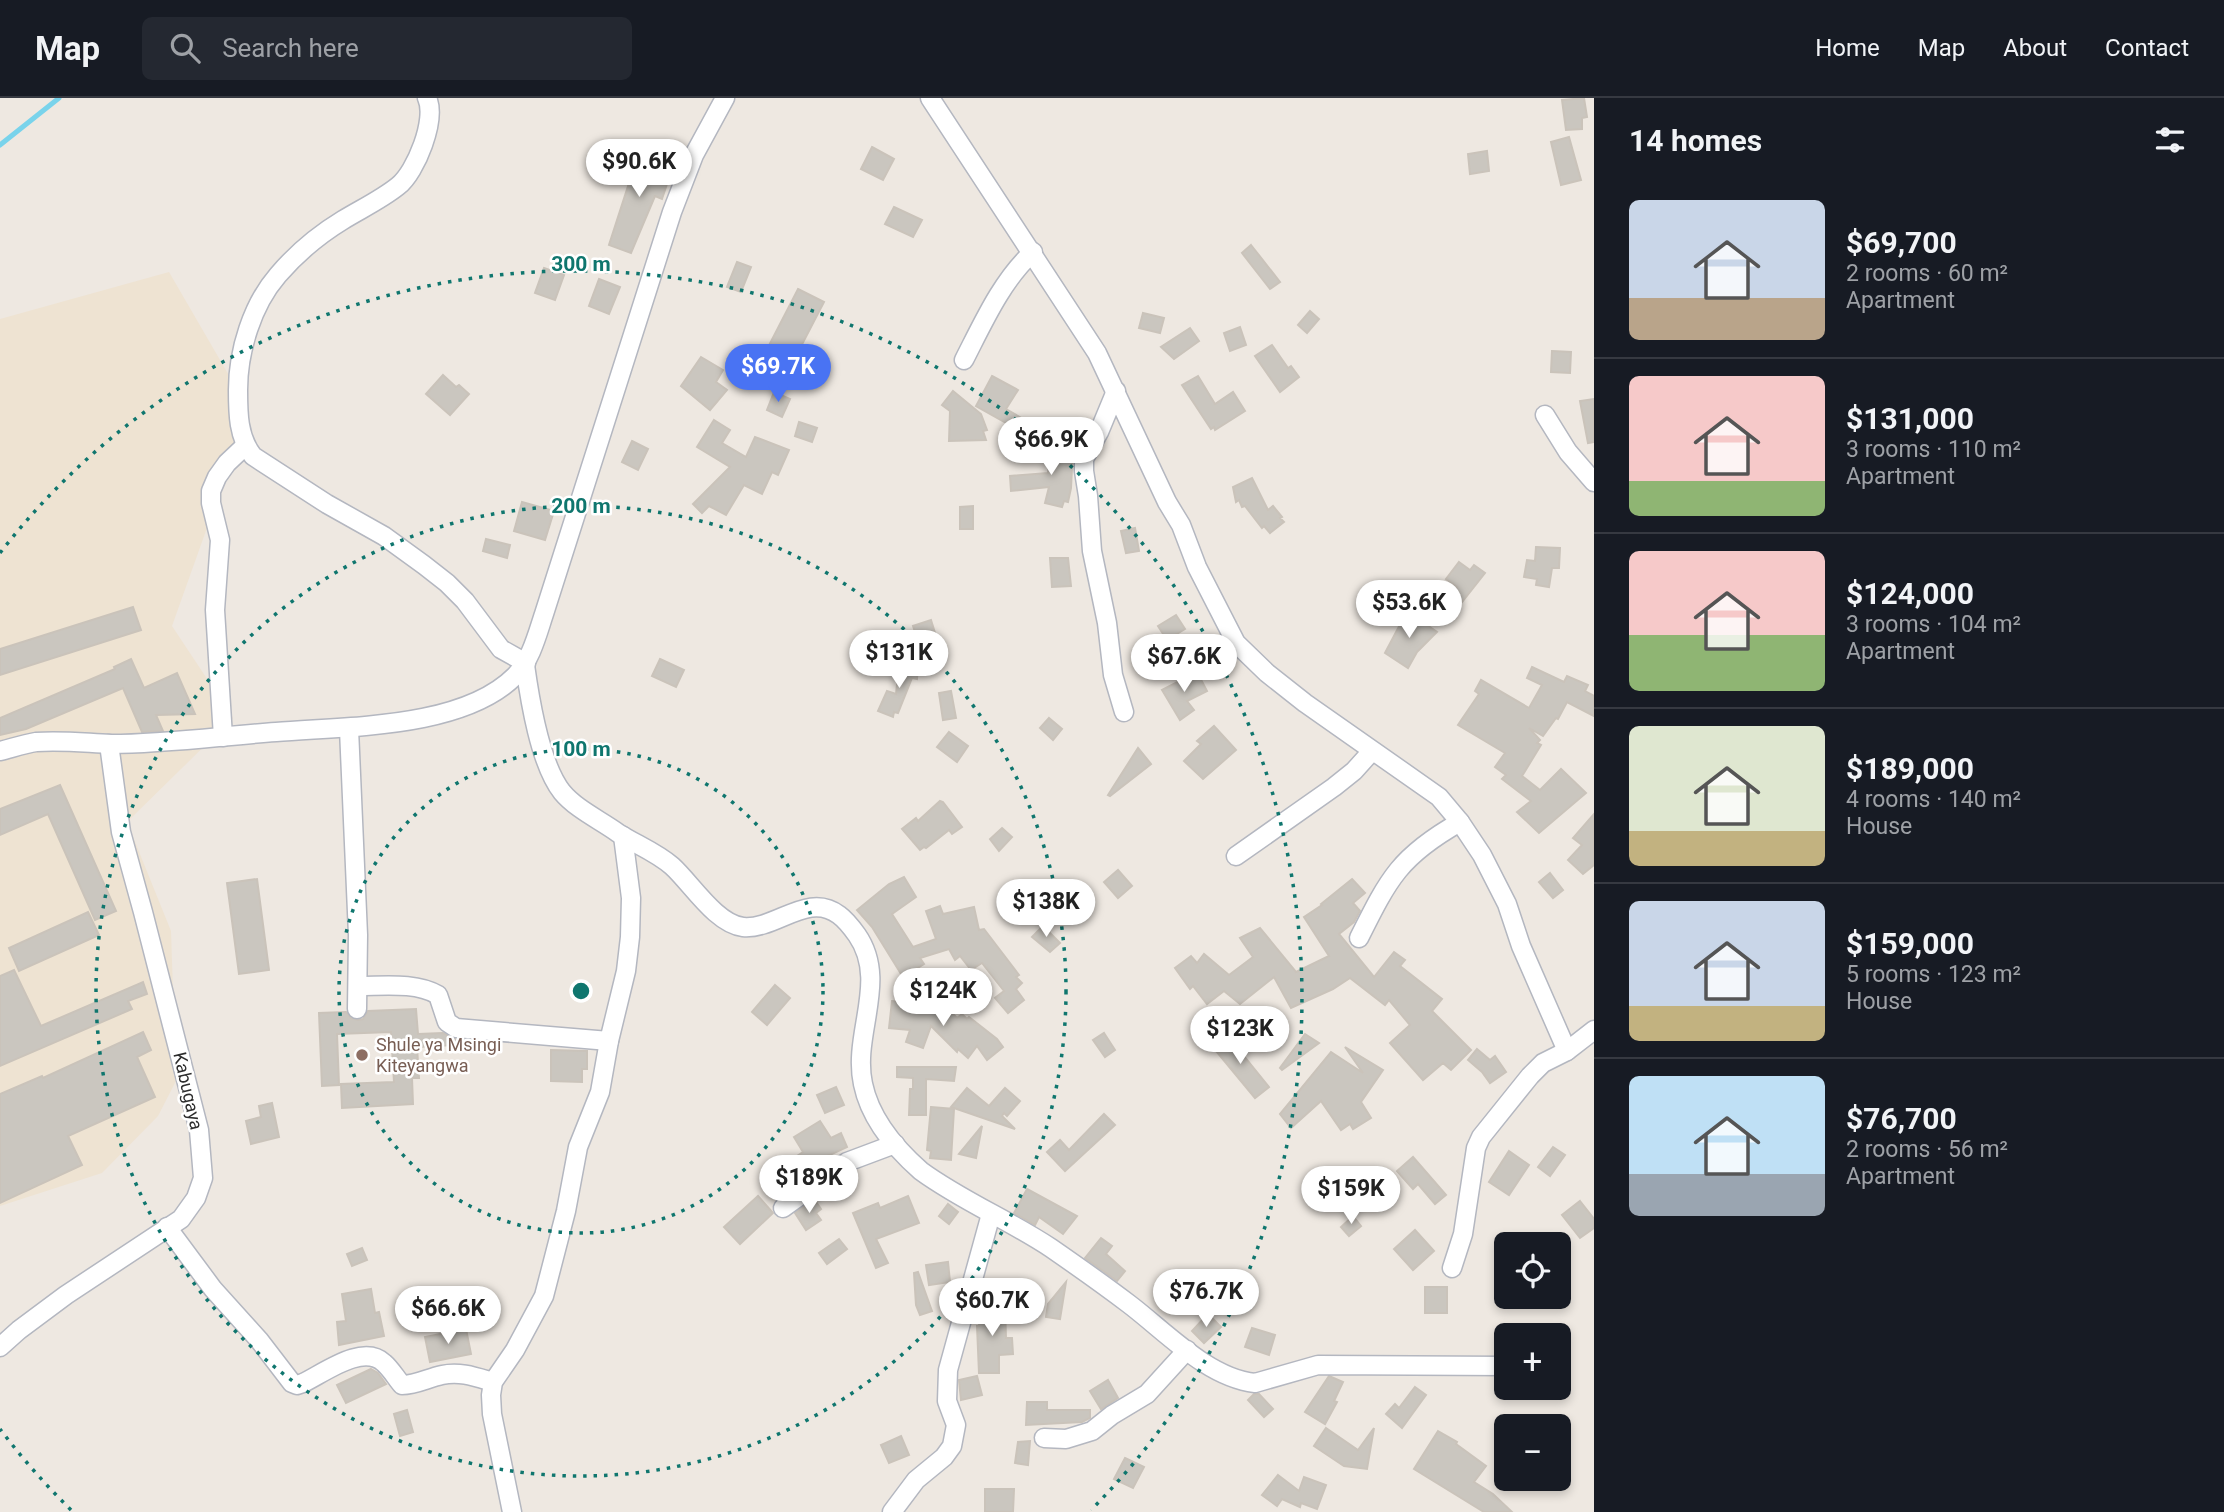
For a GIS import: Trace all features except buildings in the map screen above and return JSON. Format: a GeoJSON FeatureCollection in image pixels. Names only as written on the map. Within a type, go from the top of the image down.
{"type":"FeatureCollection","features":[{"type":"Feature","properties":{"kind":"street"},"geometry":{"type":"LineString","coordinates":[[427,98],[430,121],[422,146],[400,185],[340,222],[300,253],[276,276],[260,304],[242,352],[238,383],[241,432],[245,446],[253,456],[327,504],[384,536],[432,571],[478,616],[501,649],[525,664],[544,751],[563,793],[578,806],[659,856],[720,916],[733,924],[745,927],[762,924],[813,907],[827,908],[850,925],[870,965],[871,982],[861,1051],[863,1085],[874,1115],[895,1144],[921,1171],[1068,1259],[1206,1365],[1226,1376],[1255,1383],[1318,1365],[1494,1366]]}},
{"type":"Feature","properties":{"kind":"street"},"geometry":{"type":"LineString","coordinates":[[0,751],[34,743],[66,741],[109,744],[223,737],[349,729],[408,720],[454,709],[496,690],[525,664],[544,614],[673,212],[694,155],[725,98]]}},
{"type":"Feature","properties":{"kind":"street"},"geometry":{"type":"LineString","coordinates":[[930,98],[1097,353],[1167,502],[1181,525],[1196,567],[1236,643],[1267,673],[1305,703],[1371,751],[1419,781],[1439,797],[1460,822],[1482,855],[1507,904],[1521,946],[1567,1051]]}},
{"type":"Feature","properties":{"kind":"street"},"geometry":{"type":"LineString","coordinates":[[964,359],[1012,276],[1033,252]]}},
{"type":"Feature","properties":{"kind":"street"},"geometry":{"type":"LineString","coordinates":[[1116,391],[1084,459],[1084,471],[1092,551],[1107,623],[1113,675],[1124,712]]}},
{"type":"Feature","properties":{"kind":"street"},"geometry":{"type":"LineString","coordinates":[[1545,415],[1567,452],[1594,482]]}},
{"type":"Feature","properties":{"kind":"street"},"geometry":{"type":"LineString","coordinates":[[223,737],[215,610],[220,540],[211,503],[211,491],[227,463],[245,446]]}},
{"type":"Feature","properties":{"kind":"street"},"geometry":{"type":"LineString","coordinates":[[349,729],[359,986],[357,1009]]}},
{"type":"Feature","properties":{"kind":"street","name":"Kabugaya"},"geometry":{"type":"LineString","coordinates":[[0,1347],[19,1329],[66,1295],[181,1219],[195,1198],[203,1178],[199,1130],[121,832],[109,744]]}},
{"type":"Feature","properties":{"kind":"street"},"geometry":{"type":"LineString","coordinates":[[1236,856],[1354,771],[1371,751]]}},
{"type":"Feature","properties":{"kind":"street"},"geometry":{"type":"LineString","coordinates":[[1359,938],[1381,892],[1400,865],[1434,837],[1460,822]]}},
{"type":"Feature","properties":{"kind":"street"},"geometry":{"type":"LineString","coordinates":[[512,1512],[492,1414],[493,1382],[515,1350],[544,1296],[566,1211],[578,1147],[600,1092],[626,971],[630,937],[631,898],[623,836]]}},
{"type":"Feature","properties":{"kind":"street"},"geometry":{"type":"LineString","coordinates":[[359,986],[413,987],[434,993],[438,995],[446,1022],[456,1028],[609,1041]]}},
{"type":"Feature","properties":{"kind":"street"},"geometry":{"type":"LineString","coordinates":[[1452,1268],[1463,1234],[1476,1148],[1481,1137],[1543,1063],[1567,1051],[1594,1030]]}},
{"type":"Feature","properties":{"kind":"street"},"geometry":{"type":"LineString","coordinates":[[783,1208],[847,1162],[895,1144]]}},
{"type":"Feature","properties":{"kind":"street"},"geometry":{"type":"LineString","coordinates":[[892,1512],[916,1480],[938,1463],[952,1446],[956,1425],[947,1401],[948,1370],[990,1214]]}},
{"type":"Feature","properties":{"kind":"street"},"geometry":{"type":"LineString","coordinates":[[167,1227],[213,1289],[259,1340],[292,1383],[298,1385],[352,1358],[363,1356],[374,1357],[384,1363],[402,1385],[444,1374],[462,1373],[493,1382]]}},
{"type":"Feature","properties":{"kind":"street"},"geometry":{"type":"LineString","coordinates":[[1044,1438],[1066,1439],[1093,1431],[1147,1394],[1187,1350]]}},
{"type":"Feature","properties":{"kind":"shaded area"},"geometry":{"type":"Polygon","coordinates":[[[169,272],[249,410],[172,626],[233,718],[127,822],[171,931],[176,1081],[158,1116],[102,1173],[0,1206],[0,319],[169,272]]]}},
{"type":"Feature","properties":{"kind":"waterway"},"geometry":{"type":"LineString","coordinates":[[0,145],[59,98]]}},
{"type":"Feature","properties":{"kind":"place","name":"Shule ya Msingi Kiteyangwa"},"geometry":{"type":"Point","coordinates":[362,1055]}}]}
